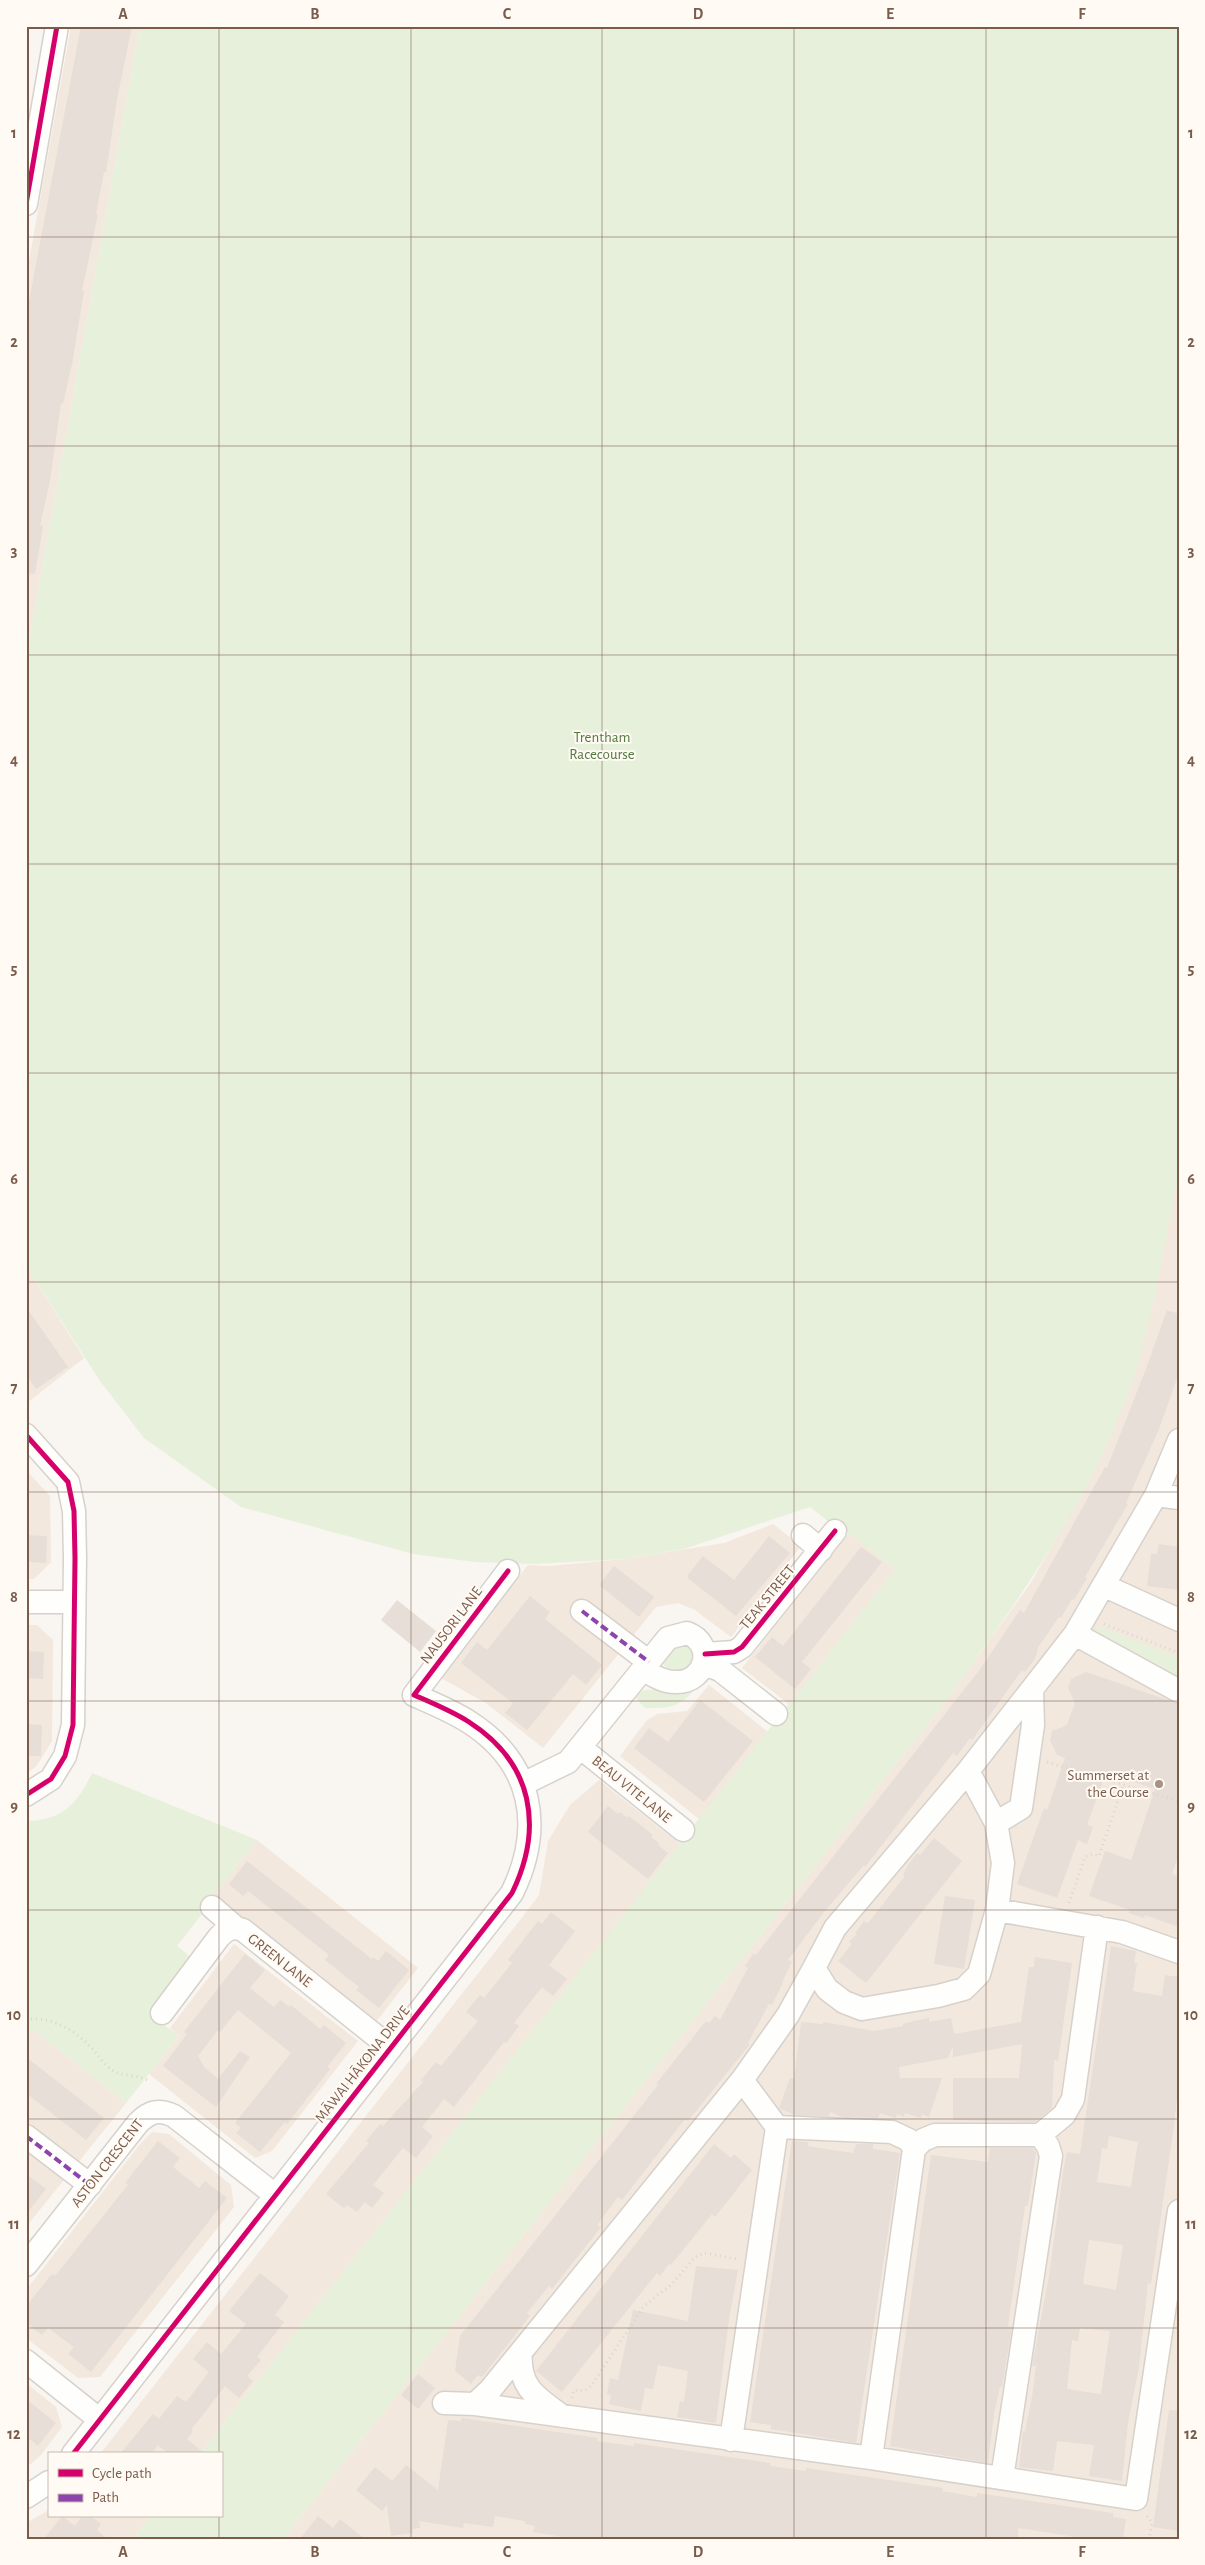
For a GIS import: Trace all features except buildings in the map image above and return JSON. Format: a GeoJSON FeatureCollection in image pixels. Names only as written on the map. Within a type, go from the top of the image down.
{"type":"FeatureCollection","features":[{"type":"Feature","properties":{"kind":"street"},"geometry":{"type":"LineString","coordinates":[[26,204],[57,26]]}},
{"type":"Feature","properties":{"kind":"street"},"geometry":{"type":"LineString","coordinates":[[26,1435],[68,1482],[72,1493],[74,1511],[73,1725],[65,1756],[51,1779],[26,1795]]}},
{"type":"Feature","properties":{"kind":"street"},"geometry":{"type":"LineString","coordinates":[[475,2404],[490,2390],[742,2080],[788,2015],[835,1928],[968,1771],[1075,1634],[1105,1586],[1156,1495],[1179,1440]]}},
{"type":"Feature","properties":{"kind":"street"},"geometry":{"type":"LineString","coordinates":[[1156,1495],[1179,1498]]}},
{"type":"Feature","properties":{"kind":"street","name":"TEAK STREET"},"geometry":{"type":"LineString","coordinates":[[704,1659],[734,1652],[742,1648],[835,1531]]}},
{"type":"Feature","properties":{"kind":"street"},"geometry":{"type":"LineString","coordinates":[[803,1535],[821,1550]]}},
{"type":"Feature","properties":{"kind":"street","name":"NAUSORI LANE"},"geometry":{"type":"LineString","coordinates":[[414,1695],[508,1571]]}},
{"type":"Feature","properties":{"kind":"street"},"geometry":{"type":"LineString","coordinates":[[1105,1586],[1179,1620]]}},
{"type":"Feature","properties":{"kind":"street"},"geometry":{"type":"LineString","coordinates":[[26,1602],[74,1602]]}},
{"type":"Feature","properties":{"kind":"street"},"geometry":{"type":"LineString","coordinates":[[523,1784],[557,1769],[581,1748],[646,1666],[668,1638],[681,1633],[687,1633],[698,1638],[704,1648],[704,1659],[696,1676],[688,1681],[676,1682],[658,1678],[646,1666],[582,1611]]}},
{"type":"Feature","properties":{"kind":"street"},"geometry":{"type":"LineString","coordinates":[[1075,1634],[1179,1691]]}},
{"type":"Feature","properties":{"kind":"street"},"geometry":{"type":"LineString","coordinates":[[704,1659],[776,1714]]}},
{"type":"Feature","properties":{"kind":"street"},"geometry":{"type":"LineString","coordinates":[[996,1823],[1021,1808],[1033,1725],[1032,1689]]}},
{"type":"Feature","properties":{"kind":"street","name":"MĀWAI HĀKONA DRIVE"},"geometry":{"type":"LineString","coordinates":[[75,2452],[512,1893],[521,1875],[531,1837],[530,1814],[523,1784],[508,1760],[488,1737],[469,1722],[414,1695]]}},
{"type":"Feature","properties":{"kind":"street","name":"BEAU VITE LANE"},"geometry":{"type":"LineString","coordinates":[[581,1748],[683,1830]]}},
{"type":"Feature","properties":{"kind":"street"},"geometry":{"type":"LineString","coordinates":[[814,1968],[826,1989],[844,2002],[862,2010],[938,1996],[964,1989],[979,1974],[997,1910],[1003,1863],[996,1823],[968,1771]]}},
{"type":"Feature","properties":{"kind":"street"},"geometry":{"type":"LineString","coordinates":[[212,1907],[236,1927]]}},
{"type":"Feature","properties":{"kind":"street"},"geometry":{"type":"LineString","coordinates":[[997,1910],[1122,1932],[1179,1952]]}},
{"type":"Feature","properties":{"kind":"street","name":"GREEN LANE"},"geometry":{"type":"LineString","coordinates":[[162,2013],[219,1937],[227,1929],[236,1927],[243,1930],[391,2048]]}},
{"type":"Feature","properties":{"kind":"street"},"geometry":{"type":"LineString","coordinates":[[914,2149],[923,2140],[935,2134],[1040,2135],[1064,2115],[1073,2099],[1098,1927]]}},
{"type":"Feature","properties":{"kind":"street"},"geometry":{"type":"LineString","coordinates":[[731,2440],[777,2127],[742,2080]]}},
{"type":"Feature","properties":{"kind":"street","name":"ASTON CRESCENT"},"geometry":{"type":"LineString","coordinates":[[26,2265],[146,2114],[164,2111],[275,2195]]}},
{"type":"Feature","properties":{"kind":"street"},"geometry":{"type":"LineString","coordinates":[[777,2127],[892,2132],[909,2140],[914,2149],[871,2458]]}},
{"type":"Feature","properties":{"kind":"street"},"geometry":{"type":"LineString","coordinates":[[1002,2478],[1051,2156],[1048,2146],[1040,2135]]}},
{"type":"Feature","properties":{"kind":"street"},"geometry":{"type":"LineString","coordinates":[[26,2136],[90,2185]]}},
{"type":"Feature","properties":{"kind":"street"},"geometry":{"type":"LineString","coordinates":[[444,2403],[475,2404],[871,2458],[1136,2499],[1179,2210]]}},
{"type":"Feature","properties":{"kind":"street"},"geometry":{"type":"LineString","coordinates":[[521,2352],[520,2370],[530,2392],[567,2418]]}},
{"type":"Feature","properties":{"kind":"street"},"geometry":{"type":"LineString","coordinates":[[26,2361],[100,2420]]}},
{"type":"Feature","properties":{"kind":"street"},"geometry":{"type":"LineString","coordinates":[[26,2497],[48,2483]]}},
{"type":"Feature","properties":{"kind":"path"},"geometry":{"type":"LineString","coordinates":[[1097,1621],[1179,1653]]}},
{"type":"Feature","properties":{"kind":"path"},"geometry":{"type":"LineString","coordinates":[[1042,1761],[1071,1767],[1123,1786],[1137,1787],[1179,1802]]}},
{"type":"Feature","properties":{"kind":"path"},"geometry":{"type":"LineString","coordinates":[[1066,1910],[1085,1857],[1088,1854],[1098,1856],[1123,1786]]}},
{"type":"Feature","properties":{"kind":"path"},"geometry":{"type":"LineString","coordinates":[[26,2020],[50,2020],[63,2026],[90,2045],[98,2058],[114,2072],[141,2077],[149,2081]]}},
{"type":"Feature","properties":{"kind":"path"},"geometry":{"type":"LineString","coordinates":[[567,2418],[574,2390],[587,2390],[644,2306],[672,2284],[695,2258],[704,2253],[757,2262]]}},
{"type":"Feature","properties":{"kind":"shaded area"},"geometry":{"type":"Polygon","coordinates":[[[71,26],[140,26],[26,657],[26,278],[71,26]]]}},
{"type":"Feature","properties":{"kind":"shaded area","name":"Summerset at the Course"},"geometry":{"type":"Polygon","coordinates":[[[1179,1171],[1179,2539],[283,2539],[942,1706],[1030,1584],[1076,1505],[1151,1312],[1179,1171]]]}},
{"type":"Feature","properties":{"kind":"shaded area"},"geometry":{"type":"Polygon","coordinates":[[[26,1266],[84,1358],[27,1403],[26,1401],[26,1266]]]}},
{"type":"Feature","properties":{"kind":"shaded area"},"geometry":{"type":"Polygon","coordinates":[[[26,1470],[50,1496],[51,1562],[34,1579],[26,1579],[26,1470]]]}},
{"type":"Feature","properties":{"kind":"shaded area"},"geometry":{"type":"Polygon","coordinates":[[[773,1524],[801,1546],[731,1637],[695,1610],[678,1603],[656,1607],[543,1748],[486,1703],[439,1677],[528,1565],[549,1566],[625,1559],[724,1543],[773,1524]]]}},
{"type":"Feature","properties":{"kind":"shaded area"},"geometry":{"type":"Polygon","coordinates":[[[849,1533],[895,1569],[790,1705],[742,1668],[849,1533]]]}},
{"type":"Feature","properties":{"kind":"shaded area"},"geometry":{"type":"Polygon","coordinates":[[[26,1625],[37,1625],[53,1640],[52,1741],[36,1767],[26,1773],[26,1625]]]}},
{"type":"Feature","properties":{"kind":"shaded area"},"geometry":{"type":"Polygon","coordinates":[[[709,1685],[768,1732],[699,1819],[620,1756],[646,1721],[657,1714],[687,1711],[709,1685]]]}},
{"type":"Feature","properties":{"kind":"shaded area"},"geometry":{"type":"Polygon","coordinates":[[[599,1780],[680,1844],[202,2452],[102,2452],[539,1895],[548,1841],[570,1805],[599,1780]]]}},
{"type":"Feature","properties":{"kind":"shaded area"},"geometry":{"type":"Polygon","coordinates":[[[257,1840],[418,1968],[375,2023],[214,1894],[257,1840]]]}},
{"type":"Feature","properties":{"kind":"shaded area"},"geometry":{"type":"Polygon","coordinates":[[[234,1944],[358,2041],[272,2151],[255,2158],[149,2074],[179,2036],[170,2028],[234,1944]]]}},
{"type":"Feature","properties":{"kind":"shaded area"},"geometry":{"type":"Polygon","coordinates":[[[34,2030],[126,2103],[26,2227],[26,2040],[34,2030]]]}},
{"type":"Feature","properties":{"kind":"shaded area"},"geometry":{"type":"Polygon","coordinates":[[[152,2132],[169,2134],[231,2185],[234,2207],[100,2377],[78,2378],[26,2338],[26,2290],[141,2143],[152,2132]]]}},
{"type":"Feature","properties":{"kind":"shaded area"},"geometry":{"type":"Polygon","coordinates":[[[26,2383],[56,2407],[62,2427],[41,2455],[26,2468],[26,2383]]]}},
{"type":"Feature","properties":{"kind":"shaded area"},"geometry":{"type":"Polygon","coordinates":[[[48,2511],[48,2518],[150,2518],[134,2539],[26,2539],[26,2523],[48,2511]]]}},
{"type":"Feature","properties":{"kind":"green space","name":"Trentham Racecourse"},"geometry":{"type":"Polygon","coordinates":[[[140,26],[1179,26],[1179,1171],[1150,1318],[1137,1366],[1121,1413],[1101,1458],[1053,1544],[999,1626],[942,1706],[283,2539],[134,2539],[150,2518],[222,2518],[222,2452],[202,2452],[895,1569],[849,1533],[832,1524],[810,1507],[684,1549],[625,1559],[534,1564],[475,1562],[413,1554],[241,1507],[144,1438],[100,1381],[26,1266],[26,657],[140,26]]]}},
{"type":"Feature","properties":{"kind":"green space"},"geometry":{"type":"Polygon","coordinates":[[[1097,1626],[1179,1657],[1179,1689],[1095,1632],[1097,1626]]]}},
{"type":"Feature","properties":{"kind":"green space"},"geometry":{"type":"Polygon","coordinates":[[[675,1642],[694,1648],[693,1661],[685,1672],[669,1672],[663,1663],[665,1655],[675,1642]]]}},
{"type":"Feature","properties":{"kind":"green space"},"geometry":{"type":"Polygon","coordinates":[[[700,1682],[683,1701],[663,1708],[645,1708],[634,1696],[641,1691],[649,1690],[681,1692],[690,1689],[700,1682]]]}},
{"type":"Feature","properties":{"kind":"green space"},"geometry":{"type":"Polygon","coordinates":[[[92,1773],[257,1840],[214,1894],[216,1896],[177,1946],[193,1959],[150,2014],[179,2036],[126,2103],[34,2030],[26,2040],[26,1821],[50,1818],[59,1814],[81,1793],[92,1773]]]}},
{"type":"Feature","properties":{"kind":"marked path"},"geometry":{"type":"LineString","coordinates":[[582,1611],[649,1662]]}},
{"type":"Feature","properties":{"kind":"marked path"},"geometry":{"type":"LineString","coordinates":[[26,2136],[90,2185]]}},
{"type":"Feature","properties":{"kind":"cycle path"},"geometry":{"type":"LineString","coordinates":[[26,204],[57,26]]}},
{"type":"Feature","properties":{"kind":"cycle path"},"geometry":{"type":"LineString","coordinates":[[26,1435],[68,1482],[74,1511],[75,1558],[73,1725],[65,1756],[51,1779],[26,1795]]}},
{"type":"Feature","properties":{"kind":"cycle path"},"geometry":{"type":"LineString","coordinates":[[705,1654],[734,1652],[742,1647],[835,1531]]}},
{"type":"Feature","properties":{"kind":"cycle path"},"geometry":{"type":"LineString","coordinates":[[75,2452],[512,1893],[522,1868],[528,1844],[529,1821],[526,1798],[519,1777],[507,1757],[491,1738],[462,1718],[414,1695],[508,1571]]}},
{"type":"Feature","properties":{"kind":"place","name":"Summerset at the Course"},"geometry":{"type":"Point","coordinates":[1159,1784]}}]}
